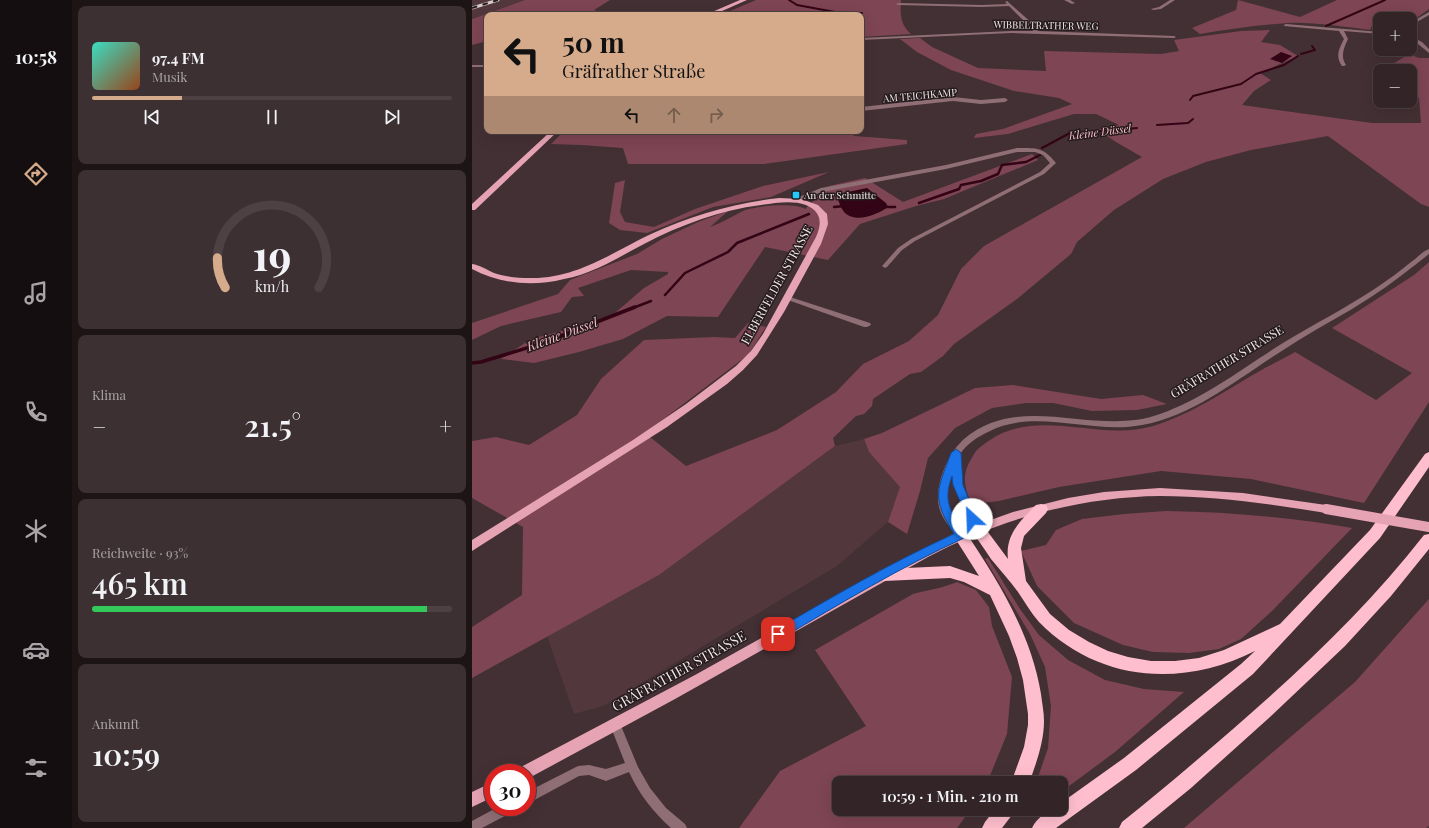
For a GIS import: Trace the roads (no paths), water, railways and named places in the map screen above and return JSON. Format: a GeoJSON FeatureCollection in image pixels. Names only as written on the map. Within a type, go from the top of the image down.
{"type":"FeatureCollection","features":[{"type":"Feature","properties":{"kind":"highway"},"geometry":{"type":"LineString","coordinates":[[1041,828],[1130,764],[1247,669],[1376,534],[1429,457]]}},
{"type":"Feature","properties":{"kind":"highway"},"geometry":{"type":"LineString","coordinates":[[1020,584],[1013,554],[1013,546],[1023,526],[1041,509]]}},
{"type":"Feature","properties":{"kind":"highway"},"geometry":{"type":"LineString","coordinates":[[977,528],[1020,584],[1031,602],[1045,618],[1063,634],[1085,649],[1114,661],[1148,668],[1188,667],[1222,658],[1288,626]]}},
{"type":"Feature","properties":{"kind":"highway"},"geometry":{"type":"LineString","coordinates":[[960,535],[1012,623],[1025,655],[1033,691],[1036,724],[1030,759],[1023,776]]}},
{"type":"Feature","properties":{"kind":"highway"},"geometry":{"type":"LineString","coordinates":[[1128,828],[1163,802],[1280,698],[1341,640],[1357,624],[1429,539]]}},
{"type":"Feature","properties":{"kind":"highway"},"geometry":{"type":"LineString","coordinates":[[884,575],[950,572],[968,576],[994,591]]}},
{"type":"Feature","properties":{"kind":"highway"},"geometry":{"type":"LineString","coordinates":[[991,828],[1000,816]]}},
{"type":"Feature","properties":{"kind":"main road"},"geometry":{"type":"LineString","coordinates":[[715,12],[744,0]]}},
{"type":"Feature","properties":{"kind":"main road"},"geometry":{"type":"LineString","coordinates":[[472,208],[551,134]]}},
{"type":"Feature","properties":{"kind":"main road","name":"ELBERFELDER STRASSE"},"geometry":{"type":"LineString","coordinates":[[472,266],[487,274],[503,279],[522,281],[556,278],[586,270],[661,233],[706,215],[738,206],[777,200],[795,200],[807,203],[823,213],[825,220],[824,230],[754,354],[727,378],[666,423],[472,546]]}},
{"type":"Feature","properties":{"kind":"main road"},"geometry":{"type":"LineString","coordinates":[[960,535],[977,528],[1041,509],[1075,501],[1106,496],[1166,493],[1230,495],[1326,509],[1429,527]]}},
{"type":"Feature","properties":{"kind":"main road","name":"GRÄFRATHER STRASSE"},"geometry":{"type":"LineString","coordinates":[[536,767],[615,725],[937,546],[960,535]]}},
{"type":"Feature","properties":{"kind":"main road"},"geometry":{"type":"LineString","coordinates":[[472,800],[484,794]]}},
{"type":"Feature","properties":{"kind":"street"},"geometry":{"type":"LineString","coordinates":[[1005,0],[1031,25],[1036,32]]}},
{"type":"Feature","properties":{"kind":"street"},"geometry":{"type":"LineString","coordinates":[[1066,0],[1073,4]]}},
{"type":"Feature","properties":{"kind":"street"},"geometry":{"type":"LineString","coordinates":[[1152,9],[1160,8],[1173,0]]}},
{"type":"Feature","properties":{"kind":"street"},"geometry":{"type":"LineString","coordinates":[[898,4],[922,2],[975,6],[1010,5]]}},
{"type":"Feature","properties":{"kind":"street"},"geometry":{"type":"LineString","coordinates":[[1417,21],[1429,13]]}},
{"type":"Feature","properties":{"kind":"street"},"geometry":{"type":"LineString","coordinates":[[1286,25],[1373,32]]}},
{"type":"Feature","properties":{"kind":"street"},"geometry":{"type":"LineString","coordinates":[[1340,29],[1346,39],[1339,55],[1341,62],[1344,65]]}},
{"type":"Feature","properties":{"kind":"street","name":"WIBBELTRATHER WEG"},"geometry":{"type":"LineString","coordinates":[[864,38],[977,32],[1036,32],[1174,37]]}},
{"type":"Feature","properties":{"kind":"street"},"geometry":{"type":"LineString","coordinates":[[1417,41],[1429,52]]}},
{"type":"Feature","properties":{"kind":"street"},"geometry":{"type":"LineString","coordinates":[[472,66],[484,66]]}},
{"type":"Feature","properties":{"kind":"street","name":"AM TEICHKAMP"},"geometry":{"type":"LineString","coordinates":[[864,109],[953,100],[981,102],[1005,100]]}},
{"type":"Feature","properties":{"kind":"street"},"geometry":{"type":"LineString","coordinates":[[795,200],[821,190],[946,166],[1017,150],[1036,150],[1045,154],[1051,159],[1053,163],[1042,172],[914,240],[900,249],[885,266]]}},
{"type":"Feature","properties":{"kind":"street","name":"GRÄFRATHER STRASSE"},"geometry":{"type":"LineString","coordinates":[[960,535],[946,513],[942,495],[956,453],[978,432],[994,424],[1014,419],[1040,417],[1095,424],[1123,425],[1143,422],[1165,415],[1194,402],[1379,289],[1429,251]]}},
{"type":"Feature","properties":{"kind":"street"},"geometry":{"type":"LineString","coordinates":[[786,298],[867,325]]}},
{"type":"Feature","properties":{"kind":"street"},"geometry":{"type":"LineString","coordinates":[[956,453],[958,485],[967,510],[977,528]]}},
{"type":"Feature","properties":{"kind":"street"},"geometry":{"type":"LineString","coordinates":[[615,725],[631,766],[644,789],[661,811],[680,828]]}},
{"type":"Feature","properties":{"kind":"street"},"geometry":{"type":"LineString","coordinates":[[536,793],[578,771],[589,770],[606,775],[631,766]]}},
{"type":"Feature","properties":{"kind":"street"},"geometry":{"type":"LineString","coordinates":[[472,827],[493,816]]}},
{"type":"Feature","properties":{"kind":"waterway"},"geometry":{"type":"LineString","coordinates":[[789,0],[797,5],[835,12]]}},
{"type":"Feature","properties":{"kind":"waterway","name":"Kleine Düssel"},"geometry":{"type":"LineString","coordinates":[[1326,26],[1385,0]]}},
{"type":"Feature","properties":{"kind":"waterway","name":"Kleine Düssel"},"geometry":{"type":"LineString","coordinates":[[1301,54],[1315,50],[1312,46]]}},
{"type":"Feature","properties":{"kind":"waterway","name":"Kleine Düssel"},"geometry":{"type":"LineString","coordinates":[[1190,100],[1193,96],[1241,84],[1256,74],[1284,65],[1298,56]]}},
{"type":"Feature","properties":{"kind":"waterway","name":"Kleine Düssel"},"geometry":{"type":"LineString","coordinates":[[1157,125],[1188,123],[1193,119]]}},
{"type":"Feature","properties":{"kind":"waterway","name":"Kleine Düssel"},"geometry":{"type":"LineString","coordinates":[[1068,134],[1137,128]]}},
{"type":"Feature","properties":{"kind":"waterway","name":"Kleine Düssel"},"geometry":{"type":"LineString","coordinates":[[1068,134],[1077,133]]}},
{"type":"Feature","properties":{"kind":"waterway","name":"Kleine Düssel"},"geometry":{"type":"LineString","coordinates":[[1042,148],[1068,134]]}},
{"type":"Feature","properties":{"kind":"waterway","name":"Kleine Düssel"},"geometry":{"type":"LineString","coordinates":[[919,203],[959,189],[961,185],[981,181],[998,174],[1002,165],[1026,162],[1040,155]]}},
{"type":"Feature","properties":{"kind":"waterway","name":"Kleine Düssel"},"geometry":{"type":"LineString","coordinates":[[834,207],[844,206]]}},
{"type":"Feature","properties":{"kind":"waterway","name":"Kleine Düssel"},"geometry":{"type":"LineString","coordinates":[[885,207],[895,207]]}},
{"type":"Feature","properties":{"kind":"waterway","name":"Kleine Düssel"},"geometry":{"type":"LineString","coordinates":[[665,295],[685,273],[728,252],[737,243],[809,214]]}},
{"type":"Feature","properties":{"kind":"waterway","name":"Kleine Düssel"},"geometry":{"type":"LineString","coordinates":[[633,308],[651,301]]}},
{"type":"Feature","properties":{"kind":"waterway","name":"Kleine Düssel"},"geometry":{"type":"LineString","coordinates":[[472,363],[481,362],[543,343],[635,307]]}},
{"type":"Feature","properties":{"kind":"railway"},"geometry":{"type":"LineString","coordinates":[[472,8],[498,0]]}},
{"type":"Feature","properties":{"kind":"place","name":"An der Schmitte"},"geometry":{"type":"Point","coordinates":[796,195]}}]}
